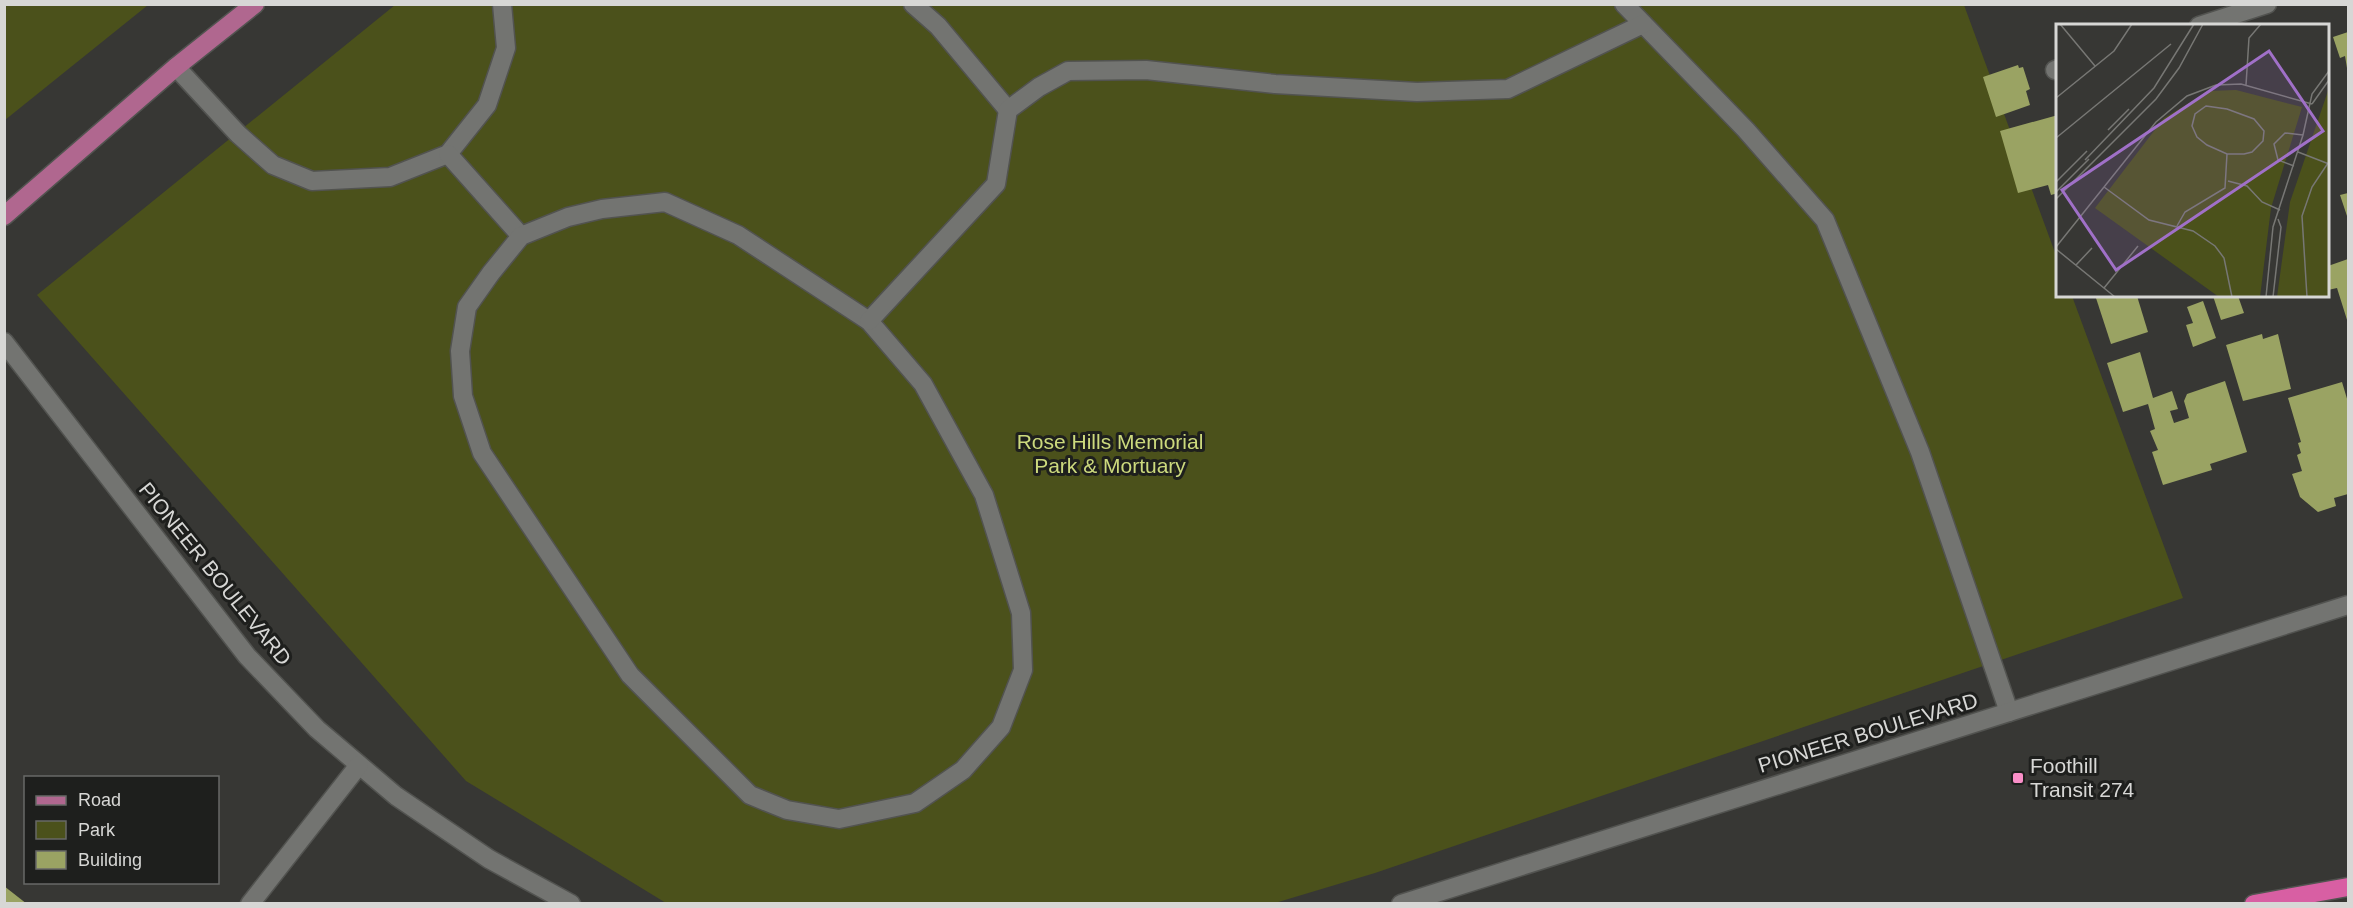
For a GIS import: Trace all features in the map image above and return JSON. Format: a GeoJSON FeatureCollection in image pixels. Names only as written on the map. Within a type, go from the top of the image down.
{"type":"FeatureCollection","features":[{"type":"Feature","properties":{"kind":"highway"},"geometry":{"type":"LineString","coordinates":[[2254,903],[2349,887]]}},
{"type":"Feature","properties":{"kind":"main road"},"geometry":{"type":"LineString","coordinates":[[4,216],[176,68],[255,4]]}},
{"type":"Feature","properties":{"kind":"street"},"geometry":{"type":"LineString","coordinates":[[176,68],[238,134],[273,165],[312,182],[390,177],[448,154],[487,105],[506,48],[502,4]]}},
{"type":"Feature","properties":{"kind":"street"},"geometry":{"type":"LineString","coordinates":[[913,4],[938,26],[1008,110]]}},
{"type":"Feature","properties":{"kind":"street"},"geometry":{"type":"LineString","coordinates":[[1624,4],[1746,130],[1825,220],[1920,452],[2010,712]]}},
{"type":"Feature","properties":{"kind":"street"},"geometry":{"type":"LineString","coordinates":[[2205,24],[2267,4]]}},
{"type":"Feature","properties":{"kind":"street"},"geometry":{"type":"LineString","coordinates":[[869,321],[996,183],[1008,110],[1039,87],[1068,71],[1146,70],[1275,84],[1417,92],[1508,89],[1643,24]]}},
{"type":"Feature","properties":{"kind":"street"},"geometry":{"type":"LineString","coordinates":[[448,154],[521,236]]}},
{"type":"Feature","properties":{"kind":"street"},"geometry":{"type":"LineString","coordinates":[[665,202],[738,235],[869,321],[923,384],[984,495],[1021,614],[1023,670],[1001,727],[963,770],[915,803],[839,819],[787,810],[750,795],[630,675],[482,453],[463,396],[460,351],[467,307],[521,236],[567,217],[602,209],[665,202]]}},
{"type":"Feature","properties":{"kind":"street","name":"PIONEER BOULEVARD"},"geometry":{"type":"LineString","coordinates":[[4,342],[247,656],[317,729],[396,796],[489,859],[571,903]]}},
{"type":"Feature","properties":{"kind":"street","name":"PIONEER BOULEVARD"},"geometry":{"type":"LineString","coordinates":[[1401,903],[2349,605]]}},
{"type":"Feature","properties":{"kind":"street"},"geometry":{"type":"LineString","coordinates":[[250,903],[359,765]]}},
{"type":"Feature","properties":{"kind":"green space"},"geometry":{"type":"Polygon","coordinates":[[[5,4],[148,4],[148,5],[5,120],[5,4]]]}},
{"type":"Feature","properties":{"kind":"green space","name":"Rose Hills Memorial Park & Mortuary"},"geometry":{"type":"Polygon","coordinates":[[[395,5],[1964,5],[2056,255],[2056,297],[2072,297],[2183,598],[1375,873],[1275,903],[666,903],[466,781],[37,295],[395,5]]]}},
{"type":"Feature","properties":{"kind":"building"},"geometry":{"type":"Polygon","coordinates":[[[2348,32],[2347,68],[2345,56],[2340,58],[2333,37],[2348,32]]]}},
{"type":"Feature","properties":{"kind":"building"},"geometry":{"type":"Polygon","coordinates":[[[2018,65],[2019,68],[2023,67],[2030,89],[2026,91],[2030,105],[1996,117],[1983,77],[2018,65]]]}},
{"type":"Feature","properties":{"kind":"building"},"geometry":{"type":"Polygon","coordinates":[[[2056,116],[2056,194],[2051,195],[2048,185],[2018,193],[2000,131],[2056,116]]]}},
{"type":"Feature","properties":{"kind":"building"},"geometry":{"type":"Polygon","coordinates":[[[2348,193],[2348,219],[2340,195],[2348,193]]]}},
{"type":"Feature","properties":{"kind":"building"},"geometry":{"type":"Polygon","coordinates":[[[2348,259],[2348,323],[2337,288],[2329,290],[2329,266],[2348,259]]]}},
{"type":"Feature","properties":{"kind":"building"},"geometry":{"type":"Polygon","coordinates":[[[2137,297],[2148,332],[2111,344],[2096,298],[2137,297]]]}},
{"type":"Feature","properties":{"kind":"building"},"geometry":{"type":"Polygon","coordinates":[[[2213,297],[2238,297],[2244,313],[2221,320],[2213,297]]]}},
{"type":"Feature","properties":{"kind":"building"},"geometry":{"type":"Polygon","coordinates":[[[2203,301],[2216,338],[2193,347],[2186,325],[2193,323],[2187,307],[2203,301]]]}},
{"type":"Feature","properties":{"kind":"building"},"geometry":{"type":"Polygon","coordinates":[[[2262,334],[2263,339],[2278,334],[2291,389],[2243,401],[2226,345],[2262,334]]]}},
{"type":"Feature","properties":{"kind":"building"},"geometry":{"type":"Polygon","coordinates":[[[2140,352],[2153,398],[2172,391],[2178,409],[2170,411],[2174,423],[2189,418],[2184,401],[2187,394],[2225,381],[2247,452],[2210,464],[2212,470],[2163,485],[2152,452],[2158,450],[2150,431],[2155,429],[2148,404],[2123,412],[2107,363],[2140,352]]]}},
{"type":"Feature","properties":{"kind":"building"},"geometry":{"type":"Polygon","coordinates":[[[2342,382],[2348,402],[2348,494],[2334,498],[2336,506],[2318,512],[2300,497],[2292,474],[2302,471],[2297,455],[2301,453],[2298,443],[2301,442],[2288,398],[2342,382]]]}},
{"type":"Feature","properties":{"kind":"building"},"geometry":{"type":"Polygon","coordinates":[[[4,886],[27,904],[4,904],[4,886]]]}},
{"type":"Feature","properties":{"kind":"place","name":"Foothill Transit 274"},"geometry":{"type":"Point","coordinates":[2018,778]}}]}
